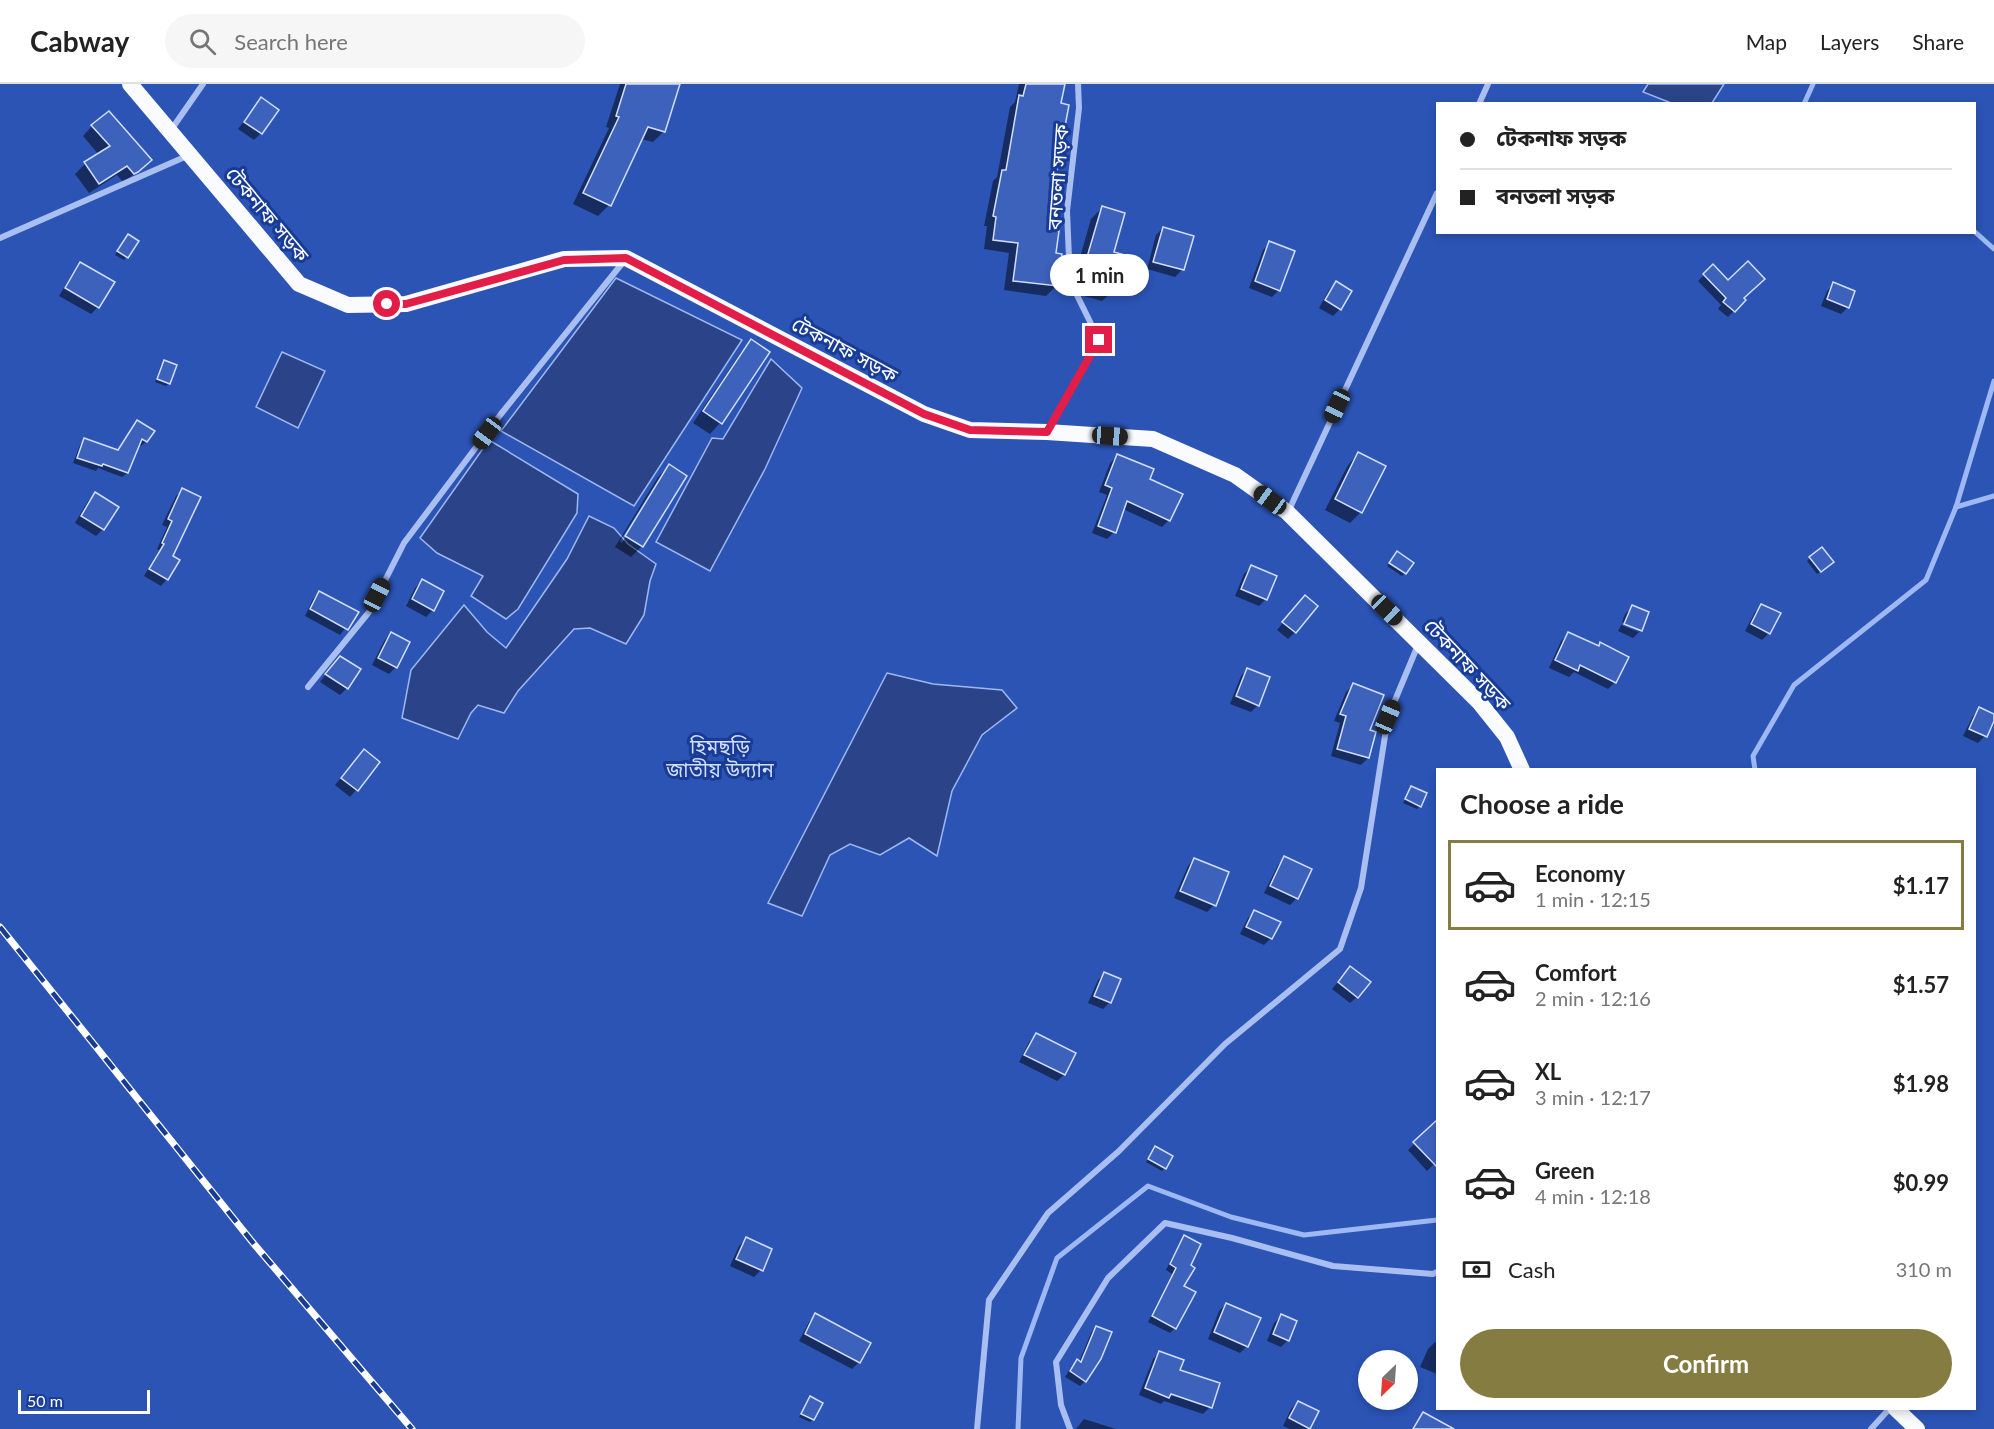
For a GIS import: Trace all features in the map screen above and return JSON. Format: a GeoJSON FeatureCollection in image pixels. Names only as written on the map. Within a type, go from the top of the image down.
{"type":"FeatureCollection","features":[{"type":"Feature","properties":{"kind":"highway","name":"টেকনাফ সড়ক"},"geometry":{"type":"LineString","coordinates":[[130,84],[299,284],[348,305],[406,304],[564,260],[626,258],[924,414],[970,430],[1047,432],[1153,440],[1235,475],[1287,512],[1479,702],[1507,736],[1521,768]]}},
{"type":"Feature","properties":{"kind":"highway"},"geometry":{"type":"LineString","coordinates":[[1897,1410],[1917,1429]]}},
{"type":"Feature","properties":{"kind":"street"},"geometry":{"type":"LineString","coordinates":[[171,131],[203,84]]}},
{"type":"Feature","properties":{"kind":"street","name":"বনতলা সড়ক"},"geometry":{"type":"LineString","coordinates":[[1047,432],[1099,340],[1070,281],[1067,211],[1078,108],[1078,84]]}},
{"type":"Feature","properties":{"kind":"street"},"geometry":{"type":"LineString","coordinates":[[1480,102],[1488,84]]}},
{"type":"Feature","properties":{"kind":"street"},"geometry":{"type":"LineString","coordinates":[[0,238],[191,154]]}},
{"type":"Feature","properties":{"kind":"street"},"geometry":{"type":"LineString","coordinates":[[1287,512],[1436,195]]}},
{"type":"Feature","properties":{"kind":"street"},"geometry":{"type":"LineString","coordinates":[[308,687],[369,612],[404,543],[501,414],[626,258]]}},
{"type":"Feature","properties":{"kind":"street"},"geometry":{"type":"LineString","coordinates":[[977,1429],[989,1300],[1048,1213],[1119,1151],[1225,1044],[1340,949],[1361,888],[1388,717],[1420,642]]}},
{"type":"Feature","properties":{"kind":"street"},"geometry":{"type":"LineString","coordinates":[[1070,1429],[1061,1405],[1056,1362],[1108,1278],[1165,1223],[1232,1238],[1333,1266],[1436,1272]]}},
{"type":"Feature","properties":{"kind":"street"},"geometry":{"type":"LineString","coordinates":[[1871,1429],[1888,1410]]}},
{"type":"Feature","properties":{"kind":"green space","name":"হিমছড়ি জাতীয় উদ্যান"},"geometry":{"type":"Polygon","coordinates":[[[0,84],[1994,84],[1994,1429],[0,1429],[0,84]]]}},
{"type":"Feature","properties":{"kind":"shaded area"},"geometry":{"type":"Polygon","coordinates":[[[1648,84],[1724,84],[1713,102],[1668,102],[1643,92],[1648,84]]]}},
{"type":"Feature","properties":{"kind":"shaded area"},"geometry":{"type":"Polygon","coordinates":[[[616,278],[742,340],[634,506],[501,431],[616,278]]]}},
{"type":"Feature","properties":{"kind":"shaded area"},"geometry":{"type":"Polygon","coordinates":[[[282,352],[325,371],[298,428],[256,407],[282,352]]]}},
{"type":"Feature","properties":{"kind":"shaded area"},"geometry":{"type":"Polygon","coordinates":[[[771,359],[802,388],[765,469],[710,571],[656,542],[712,438],[723,439],[771,359]]]}},
{"type":"Feature","properties":{"kind":"shaded area"},"geometry":{"type":"Polygon","coordinates":[[[489,440],[578,494],[577,513],[518,609],[506,619],[471,596],[483,576],[437,553],[420,538],[489,440]]]}},
{"type":"Feature","properties":{"kind":"shaded area"},"geometry":{"type":"Polygon","coordinates":[[[589,516],[614,528],[628,544],[656,564],[650,581],[644,615],[626,644],[590,628],[574,629],[518,691],[504,713],[478,705],[471,713],[458,739],[402,718],[411,670],[464,605],[487,632],[506,648],[567,559],[589,516]]]}},
{"type":"Feature","properties":{"kind":"shaded area"},"geometry":{"type":"Polygon","coordinates":[[[887,673],[933,684],[1002,690],[1017,708],[982,735],[952,791],[937,856],[909,838],[880,855],[850,844],[830,855],[802,916],[768,903],[887,673]]]}},
{"type":"Feature","properties":{"kind":"building"},"geometry":{"type":"Polygon","coordinates":[[[626,84],[680,84],[665,132],[648,127],[611,206],[583,193],[619,117],[616,116],[626,84]]]}},
{"type":"Feature","properties":{"kind":"building"},"geometry":{"type":"Polygon","coordinates":[[[1026,84],[1065,84],[1061,103],[1069,105],[1055,180],[1060,180],[1050,230],[1059,231],[1056,253],[1062,254],[1058,286],[1013,281],[1018,243],[993,240],[996,217],[993,216],[1002,170],[1006,170],[1019,95],[1023,96],[1026,84]]]}},
{"type":"Feature","properties":{"kind":"building"},"geometry":{"type":"Polygon","coordinates":[[[261,97],[279,110],[262,134],[244,122],[261,97]]]}},
{"type":"Feature","properties":{"kind":"building"},"geometry":{"type":"Polygon","coordinates":[[[109,111],[152,160],[134,174],[127,166],[99,184],[84,162],[110,146],[91,125],[109,111]]]}},
{"type":"Feature","properties":{"kind":"building"},"geometry":{"type":"Polygon","coordinates":[[[1102,206],[1125,213],[1114,252],[1125,255],[1114,291],[1080,281],[1102,206]]]}},
{"type":"Feature","properties":{"kind":"building"},"geometry":{"type":"Polygon","coordinates":[[[1163,227],[1194,236],[1184,270],[1153,262],[1163,227]]]}},
{"type":"Feature","properties":{"kind":"building"},"geometry":{"type":"Polygon","coordinates":[[[128,234],[139,241],[128,258],[117,251],[128,234]]]}},
{"type":"Feature","properties":{"kind":"building"},"geometry":{"type":"Polygon","coordinates":[[[1269,241],[1295,251],[1280,291],[1255,281],[1269,241]]]}},
{"type":"Feature","properties":{"kind":"building"},"geometry":{"type":"Polygon","coordinates":[[[1748,261],[1765,279],[1744,298],[1746,300],[1735,312],[1723,302],[1726,298],[1703,274],[1713,264],[1728,280],[1748,261]]]}},
{"type":"Feature","properties":{"kind":"building"},"geometry":{"type":"Polygon","coordinates":[[[80,262],[115,282],[99,308],[65,288],[80,262]]]}},
{"type":"Feature","properties":{"kind":"building"},"geometry":{"type":"Polygon","coordinates":[[[1336,281],[1352,291],[1341,310],[1325,300],[1336,281]]]}},
{"type":"Feature","properties":{"kind":"building"},"geometry":{"type":"Polygon","coordinates":[[[1833,282],[1855,291],[1849,308],[1827,299],[1833,282]]]}},
{"type":"Feature","properties":{"kind":"building"},"geometry":{"type":"Polygon","coordinates":[[[751,339],[770,352],[722,424],[703,411],[751,339]]]}},
{"type":"Feature","properties":{"kind":"building"},"geometry":{"type":"Polygon","coordinates":[[[164,360],[177,365],[170,384],[157,379],[164,360]]]}},
{"type":"Feature","properties":{"kind":"building"},"geometry":{"type":"Polygon","coordinates":[[[137,420],[155,431],[147,442],[142,439],[128,473],[77,458],[84,438],[118,450],[137,420]]]}},
{"type":"Feature","properties":{"kind":"building"},"geometry":{"type":"Polygon","coordinates":[[[1358,452],[1386,466],[1362,513],[1335,499],[1358,452]]]}},
{"type":"Feature","properties":{"kind":"building"},"geometry":{"type":"Polygon","coordinates":[[[1117,454],[1154,469],[1150,479],[1183,494],[1170,521],[1127,501],[1116,533],[1098,526],[1112,488],[1105,485],[1117,454]]]}},
{"type":"Feature","properties":{"kind":"building"},"geometry":{"type":"Polygon","coordinates":[[[669,464],[687,476],[643,547],[625,536],[669,464]]]}},
{"type":"Feature","properties":{"kind":"building"},"geometry":{"type":"Polygon","coordinates":[[[182,488],[201,497],[173,556],[180,560],[168,580],[149,569],[164,544],[162,543],[172,521],[168,519],[182,488]]]}},
{"type":"Feature","properties":{"kind":"building"},"geometry":{"type":"Polygon","coordinates":[[[95,492],[119,507],[104,530],[81,516],[95,492]]]}},
{"type":"Feature","properties":{"kind":"building"},"geometry":{"type":"Polygon","coordinates":[[[1822,547],[1834,562],[1821,572],[1809,557],[1822,547]]]}},
{"type":"Feature","properties":{"kind":"building"},"geometry":{"type":"Polygon","coordinates":[[[1397,551],[1414,563],[1406,574],[1389,563],[1397,551]]]}},
{"type":"Feature","properties":{"kind":"building"},"geometry":{"type":"Polygon","coordinates":[[[1251,565],[1277,576],[1267,600],[1241,589],[1251,565]]]}},
{"type":"Feature","properties":{"kind":"building"},"geometry":{"type":"Polygon","coordinates":[[[422,579],[444,591],[434,611],[412,599],[422,579]]]}},
{"type":"Feature","properties":{"kind":"building"},"geometry":{"type":"Polygon","coordinates":[[[319,591],[359,612],[348,630],[310,609],[319,591]]]}},
{"type":"Feature","properties":{"kind":"building"},"geometry":{"type":"Polygon","coordinates":[[[1305,595],[1318,606],[1296,633],[1282,622],[1305,595]]]}},
{"type":"Feature","properties":{"kind":"building"},"geometry":{"type":"Polygon","coordinates":[[[1761,604],[1781,613],[1770,634],[1751,624],[1761,604]]]}},
{"type":"Feature","properties":{"kind":"building"},"geometry":{"type":"Polygon","coordinates":[[[1632,605],[1649,612],[1642,631],[1624,624],[1632,605]]]}},
{"type":"Feature","properties":{"kind":"building"},"geometry":{"type":"Polygon","coordinates":[[[391,632],[410,642],[397,668],[378,658],[391,632]]]}},
{"type":"Feature","properties":{"kind":"building"},"geometry":{"type":"Polygon","coordinates":[[[1568,632],[1599,646],[1600,642],[1629,657],[1616,683],[1580,665],[1578,671],[1555,660],[1568,632]]]}},
{"type":"Feature","properties":{"kind":"building"},"geometry":{"type":"Polygon","coordinates":[[[340,656],[361,669],[348,689],[325,674],[340,656]]]}},
{"type":"Feature","properties":{"kind":"building"},"geometry":{"type":"Polygon","coordinates":[[[1247,668],[1270,677],[1259,706],[1236,696],[1247,668]]]}},
{"type":"Feature","properties":{"kind":"building"},"geometry":{"type":"Polygon","coordinates":[[[1353,683],[1384,695],[1370,730],[1376,732],[1369,758],[1337,749],[1346,716],[1340,714],[1353,683]]]}},
{"type":"Feature","properties":{"kind":"building"},"geometry":{"type":"Polygon","coordinates":[[[1979,707],[1994,714],[1994,721],[1987,737],[1969,729],[1979,707]]]}},
{"type":"Feature","properties":{"kind":"building"},"geometry":{"type":"Polygon","coordinates":[[[364,749],[380,762],[358,791],[341,778],[364,749]]]}},
{"type":"Feature","properties":{"kind":"building"},"geometry":{"type":"Polygon","coordinates":[[[1411,786],[1427,793],[1421,807],[1405,799],[1411,786]]]}},
{"type":"Feature","properties":{"kind":"building"},"geometry":{"type":"Polygon","coordinates":[[[1284,856],[1312,869],[1298,899],[1270,886],[1284,856]]]}},
{"type":"Feature","properties":{"kind":"building"},"geometry":{"type":"Polygon","coordinates":[[[1194,858],[1229,872],[1216,906],[1180,891],[1194,858]]]}},
{"type":"Feature","properties":{"kind":"building"},"geometry":{"type":"Polygon","coordinates":[[[1254,910],[1281,922],[1272,939],[1246,927],[1254,910]]]}},
{"type":"Feature","properties":{"kind":"building"},"geometry":{"type":"Polygon","coordinates":[[[1350,966],[1371,982],[1358,998],[1338,982],[1350,966]]]}},
{"type":"Feature","properties":{"kind":"building"},"geometry":{"type":"Polygon","coordinates":[[[1104,972],[1121,979],[1111,1003],[1094,996],[1104,972]]]}},
{"type":"Feature","properties":{"kind":"building"},"geometry":{"type":"Polygon","coordinates":[[[1036,1033],[1076,1053],[1065,1075],[1024,1055],[1036,1033]]]}},
{"type":"Feature","properties":{"kind":"building"},"geometry":{"type":"Polygon","coordinates":[[[1436,1121],[1436,1166],[1413,1142],[1436,1121]]]}},
{"type":"Feature","properties":{"kind":"building"},"geometry":{"type":"Polygon","coordinates":[[[1155,1146],[1173,1156],[1166,1169],[1148,1159],[1155,1146]]]}},
{"type":"Feature","properties":{"kind":"building"},"geometry":{"type":"Polygon","coordinates":[[[1184,1235],[1201,1244],[1191,1265],[1195,1268],[1184,1286],[1196,1292],[1176,1329],[1152,1316],[1176,1268],[1170,1264],[1184,1235]]]}},
{"type":"Feature","properties":{"kind":"building"},"geometry":{"type":"Polygon","coordinates":[[[746,1237],[772,1249],[763,1271],[736,1259],[746,1237]]]}},
{"type":"Feature","properties":{"kind":"building"},"geometry":{"type":"Polygon","coordinates":[[[1226,1303],[1261,1318],[1248,1347],[1214,1332],[1226,1303]]]}},
{"type":"Feature","properties":{"kind":"building"},"geometry":{"type":"Polygon","coordinates":[[[815,1313],[871,1343],[860,1363],[805,1334],[815,1313]]]}},
{"type":"Feature","properties":{"kind":"building"},"geometry":{"type":"Polygon","coordinates":[[[1281,1314],[1297,1321],[1289,1341],[1273,1334],[1281,1314]]]}},
{"type":"Feature","properties":{"kind":"building"},"geometry":{"type":"Polygon","coordinates":[[[1096,1326],[1112,1332],[1101,1359],[1086,1382],[1070,1371],[1077,1359],[1081,1362],[1096,1326]]]}},
{"type":"Feature","properties":{"kind":"building"},"geometry":{"type":"Polygon","coordinates":[[[1159,1351],[1184,1360],[1180,1370],[1220,1383],[1212,1408],[1171,1394],[1169,1398],[1145,1388],[1159,1351]]]}},
{"type":"Feature","properties":{"kind":"building"},"geometry":{"type":"Polygon","coordinates":[[[810,1396],[823,1403],[814,1420],[801,1414],[810,1396]]]}},
{"type":"Feature","properties":{"kind":"building"},"geometry":{"type":"Polygon","coordinates":[[[1298,1401],[1319,1411],[1310,1429],[1289,1418],[1298,1401]]]}},
{"type":"Feature","properties":{"kind":"building"},"geometry":{"type":"Polygon","coordinates":[[[1423,1412],[1454,1429],[1413,1429],[1423,1412]]]}},
{"type":"Feature","properties":{"kind":"waterway"},"geometry":{"type":"LineString","coordinates":[[1805,102],[1813,84]]}},
{"type":"Feature","properties":{"kind":"waterway"},"geometry":{"type":"LineString","coordinates":[[1976,233],[1994,249]]}},
{"type":"Feature","properties":{"kind":"waterway"},"geometry":{"type":"LineString","coordinates":[[1755,768],[1753,756],[1794,685],[1926,580],[1956,507],[1994,381]]}},
{"type":"Feature","properties":{"kind":"waterway"},"geometry":{"type":"LineString","coordinates":[[1956,507],[1994,496]]}},
{"type":"Feature","properties":{"kind":"waterway"},"geometry":{"type":"LineString","coordinates":[[1018,1429],[1021,1358],[1057,1258],[1148,1186],[1231,1217],[1304,1235],[1436,1220]]}},
{"type":"Feature","properties":{"kind":"railway"},"geometry":{"type":"LineString","coordinates":[[0,927],[254,1244],[412,1429]]}},
{"type":"Feature","properties":{"kind":"route"},"geometry":{"type":"LineString","coordinates":[[387,304],[406,304],[564,260],[626,258],[924,414],[970,430],[1047,432],[1099,340]]}}]}
